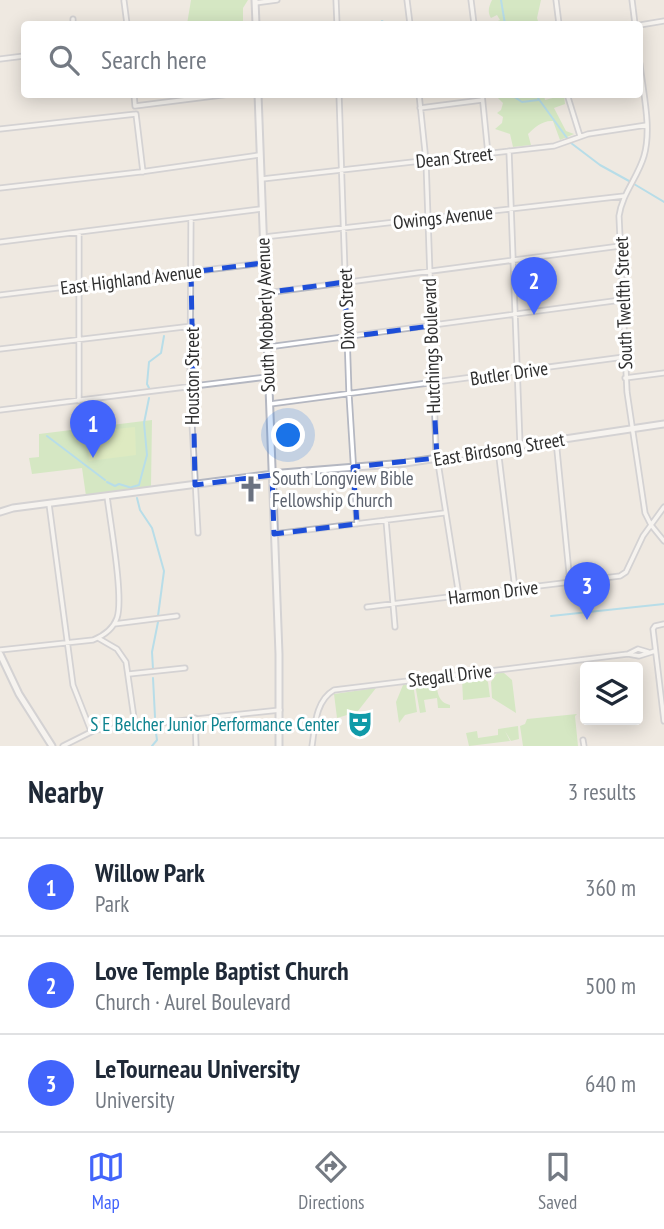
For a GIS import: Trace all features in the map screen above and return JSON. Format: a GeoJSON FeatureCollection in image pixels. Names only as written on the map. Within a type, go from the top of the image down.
{"type":"FeatureCollection","features":[{"type":"Feature","properties":{"kind":"street"},"geometry":{"type":"LineString","coordinates":[[256,21],[255,1],[277,0]]}},
{"type":"Feature","properties":{"kind":"street"},"geometry":{"type":"LineString","coordinates":[[336,0],[337,21]]}},
{"type":"Feature","properties":{"kind":"street"},"geometry":{"type":"LineString","coordinates":[[407,0],[410,21]]}},
{"type":"Feature","properties":{"kind":"street"},"geometry":{"type":"LineString","coordinates":[[471,0],[474,21]]}},
{"type":"Feature","properties":{"kind":"street"},"geometry":{"type":"LineString","coordinates":[[556,0],[559,21]]}},
{"type":"Feature","properties":{"kind":"street"},"geometry":{"type":"LineString","coordinates":[[632,0],[636,21]]}},
{"type":"Feature","properties":{"kind":"street"},"geometry":{"type":"LineString","coordinates":[[124,1],[127,21]]}},
{"type":"Feature","properties":{"kind":"street"},"geometry":{"type":"LineString","coordinates":[[643,24],[664,21]]}},
{"type":"Feature","properties":{"kind":"street"},"geometry":{"type":"LineString","coordinates":[[0,58],[21,56]]}},
{"type":"Feature","properties":{"kind":"street","name":"South Twelfth Street"},"geometry":{"type":"LineString","coordinates":[[643,94],[647,125],[645,155],[624,196],[619,216],[624,357],[642,501],[651,525],[664,541]]}},
{"type":"Feature","properties":{"kind":"street"},"geometry":{"type":"LineString","coordinates":[[134,98],[143,172]]}},
{"type":"Feature","properties":{"kind":"street"},"geometry":{"type":"LineString","coordinates":[[135,106],[198,98]]}},
{"type":"Feature","properties":{"kind":"street","name":"South Mobberly Avenue"},"geometry":{"type":"LineString","coordinates":[[258,98],[280,710],[279,746]]}},
{"type":"Feature","properties":{"kind":"street","name":"Dixon Street"},"geometry":{"type":"LineString","coordinates":[[339,98],[349,394],[357,524]]}},
{"type":"Feature","properties":{"kind":"street","name":"Hutchings Boulevard"},"geometry":{"type":"LineString","coordinates":[[419,98],[426,161],[430,326],[437,458],[459,596]]}},
{"type":"Feature","properties":{"kind":"street"},"geometry":{"type":"LineString","coordinates":[[420,108],[476,98]]}},
{"type":"Feature","properties":{"kind":"street"},"geometry":{"type":"LineString","coordinates":[[482,98],[488,154]]}},
{"type":"Feature","properties":{"kind":"street"},"geometry":{"type":"LineString","coordinates":[[568,98],[580,136]]}},
{"type":"Feature","properties":{"kind":"street"},"geometry":{"type":"LineString","coordinates":[[0,129],[136,114]]}},
{"type":"Feature","properties":{"kind":"street","name":"Dean Street"},"geometry":{"type":"LineString","coordinates":[[260,179],[509,152],[559,145],[580,136],[647,125]]}},
{"type":"Feature","properties":{"kind":"street"},"geometry":{"type":"LineString","coordinates":[[509,152],[520,446]]}},
{"type":"Feature","properties":{"kind":"street"},"geometry":{"type":"LineString","coordinates":[[0,188],[143,172],[259,155]]}},
{"type":"Feature","properties":{"kind":"street","name":"Owings Avenue"},"geometry":{"type":"LineString","coordinates":[[262,238],[624,196]]}},
{"type":"Feature","properties":{"kind":"street"},"geometry":{"type":"LineString","coordinates":[[0,242],[261,209]]}},
{"type":"Feature","properties":{"kind":"street","name":"Houston Street"},"geometry":{"type":"LineString","coordinates":[[191,218],[190,387],[198,533]]}},
{"type":"Feature","properties":{"kind":"street"},"geometry":{"type":"LineString","coordinates":[[79,233],[79,401]]}},
{"type":"Feature","properties":{"kind":"street"},"geometry":{"type":"LineString","coordinates":[[264,293],[620,246]]}},
{"type":"Feature","properties":{"kind":"street","name":"East Highland Avenue"},"geometry":{"type":"LineString","coordinates":[[0,295],[263,263]]}},
{"type":"Feature","properties":{"kind":"street"},"geometry":{"type":"LineString","coordinates":[[266,347],[622,300]]}},
{"type":"Feature","properties":{"kind":"street"},"geometry":{"type":"LineString","coordinates":[[0,349],[192,326]]}},
{"type":"Feature","properties":{"kind":"street","name":"Butler Drive"},"geometry":{"type":"LineString","coordinates":[[268,404],[624,357]]}},
{"type":"Feature","properties":{"kind":"street"},"geometry":{"type":"LineString","coordinates":[[625,378],[664,373]]}},
{"type":"Feature","properties":{"kind":"street"},"geometry":{"type":"LineString","coordinates":[[0,410],[267,377]]}},
{"type":"Feature","properties":{"kind":"street","name":"East Birdsong Street"},"geometry":{"type":"LineString","coordinates":[[0,512],[49,503],[271,475],[437,458],[664,424]]}},
{"type":"Feature","properties":{"kind":"street"},"geometry":{"type":"LineString","coordinates":[[556,440],[570,583]]}},
{"type":"Feature","properties":{"kind":"street"},"geometry":{"type":"LineString","coordinates":[[498,449],[515,590]]}},
{"type":"Feature","properties":{"kind":"street"},"geometry":{"type":"LineString","coordinates":[[52,746],[19,694],[0,652],[97,638],[114,624],[119,610],[119,599],[107,496]]}},
{"type":"Feature","properties":{"kind":"street"},"geometry":{"type":"LineString","coordinates":[[49,503],[74,690],[91,731]]}},
{"type":"Feature","properties":{"kind":"street","name":"Harmon Drive"},"geometry":{"type":"LineString","coordinates":[[367,607],[617,577],[624,574],[664,507]]}},
{"type":"Feature","properties":{"kind":"street"},"geometry":{"type":"LineString","coordinates":[[274,534],[444,513]]}},
{"type":"Feature","properties":{"kind":"street"},"geometry":{"type":"LineString","coordinates":[[386,520],[396,627]]}},
{"type":"Feature","properties":{"kind":"street"},"geometry":{"type":"LineString","coordinates":[[114,624],[177,616]]}},
{"type":"Feature","properties":{"kind":"street"},"geometry":{"type":"LineString","coordinates":[[664,624],[653,628],[664,721]]}},
{"type":"Feature","properties":{"kind":"street"},"geometry":{"type":"LineString","coordinates":[[97,638],[120,652],[126,662],[135,725]]}},
{"type":"Feature","properties":{"kind":"street","name":"Stegall Drive"},"geometry":{"type":"LineString","coordinates":[[312,746],[321,703],[325,695],[335,690],[628,654],[639,656],[655,651]]}},
{"type":"Feature","properties":{"kind":"street"},"geometry":{"type":"LineString","coordinates":[[129,674],[185,668]]}},
{"type":"Feature","properties":{"kind":"street"},"geometry":{"type":"LineString","coordinates":[[63,746],[91,731],[280,710]]}},
{"type":"Feature","properties":{"kind":"street"},"geometry":{"type":"LineString","coordinates":[[195,718],[196,746]]}},
{"type":"Feature","properties":{"kind":"street"},"geometry":{"type":"LineString","coordinates":[[583,740],[584,746]]}},
{"type":"Feature","properties":{"kind":"highlighted area"},"geometry":{"type":"Polygon","coordinates":[[[263,263],[264,293],[345,282],[347,337],[430,326],[437,458],[353,467],[357,524],[274,534],[272,475],[195,485],[191,272],[263,263]]]}},
{"type":"Feature","properties":{"kind":"green space"},"geometry":{"type":"Polygon","coordinates":[[[191,0],[248,0],[243,8],[243,21],[188,21],[191,0]]]}},
{"type":"Feature","properties":{"kind":"green space"},"geometry":{"type":"Polygon","coordinates":[[[492,0],[541,0],[538,21],[498,21],[500,20],[497,15],[491,18],[489,9],[492,0]]]}},
{"type":"Feature","properties":{"kind":"green space"},"geometry":{"type":"Polygon","coordinates":[[[498,98],[564,98],[565,104],[554,108],[566,131],[574,134],[560,140],[553,121],[546,122],[528,134],[531,145],[513,147],[510,134],[495,129],[502,123],[503,117],[497,113],[503,103],[498,98]]]}},
{"type":"Feature","properties":{"kind":"green space"},"geometry":{"type":"Polygon","coordinates":[[[152,420],[151,487],[86,496],[82,468],[32,474],[29,458],[39,457],[39,434],[152,420]]]}},
{"type":"Feature","properties":{"kind":"green space"},"geometry":{"type":"Polygon","coordinates":[[[135,427],[136,455],[89,461],[87,432],[135,427]]]}},
{"type":"Feature","properties":{"kind":"green space"},"geometry":{"type":"Polygon","coordinates":[[[497,673],[504,673],[512,680],[516,713],[492,698],[491,682],[497,673]]]}},
{"type":"Feature","properties":{"kind":"green space"},"geometry":{"type":"Polygon","coordinates":[[[480,675],[488,682],[490,697],[463,700],[462,679],[467,681],[463,677],[480,675]]]}},
{"type":"Feature","properties":{"kind":"green space"},"geometry":{"type":"Polygon","coordinates":[[[435,681],[440,683],[437,688],[439,697],[450,705],[450,708],[438,708],[437,698],[424,700],[426,712],[420,713],[415,684],[435,681]]]}},
{"type":"Feature","properties":{"kind":"green space"},"geometry":{"type":"Polygon","coordinates":[[[413,683],[417,712],[405,715],[399,723],[396,702],[403,685],[413,683]]]}},
{"type":"Feature","properties":{"kind":"green space"},"geometry":{"type":"Polygon","coordinates":[[[376,688],[354,716],[337,718],[334,694],[376,688]]]}},
{"type":"Feature","properties":{"kind":"green space"},"geometry":{"type":"Polygon","coordinates":[[[577,714],[578,746],[523,746],[520,726],[525,724],[527,719],[577,714]]]}},
{"type":"Feature","properties":{"kind":"green space"},"geometry":{"type":"Polygon","coordinates":[[[518,726],[519,739],[511,741],[505,731],[510,741],[469,746],[466,733],[477,731],[478,738],[498,735],[498,729],[518,726]]]}},
{"type":"Feature","properties":{"kind":"waterway"},"geometry":{"type":"LineString","coordinates":[[501,0],[504,21]]}},
{"type":"Feature","properties":{"kind":"waterway"},"geometry":{"type":"LineString","coordinates":[[516,98],[522,102],[538,100]]}},
{"type":"Feature","properties":{"kind":"waterway"},"geometry":{"type":"LineString","coordinates":[[538,98],[567,138]]}},
{"type":"Feature","properties":{"kind":"waterway"},"geometry":{"type":"LineString","coordinates":[[571,143],[600,165],[629,181]]}},
{"type":"Feature","properties":{"kind":"waterway"},"geometry":{"type":"LineString","coordinates":[[634,184],[664,202]]}},
{"type":"Feature","properties":{"kind":"waterway"},"geometry":{"type":"LineString","coordinates":[[149,388],[149,362],[161,353],[164,336]]}},
{"type":"Feature","properties":{"kind":"waterway"},"geometry":{"type":"LineString","coordinates":[[132,487],[139,485],[147,455],[144,423],[149,398]]}},
{"type":"Feature","properties":{"kind":"waterway"},"geometry":{"type":"LineString","coordinates":[[47,436],[105,480]]}},
{"type":"Feature","properties":{"kind":"waterway"},"geometry":{"type":"LineString","coordinates":[[107,482],[132,488]]}},
{"type":"Feature","properties":{"kind":"waterway"},"geometry":{"type":"LineString","coordinates":[[137,498],[140,510],[152,528],[164,571],[158,616]]}},
{"type":"Feature","properties":{"kind":"waterway"},"geometry":{"type":"LineString","coordinates":[[551,616],[664,604]]}},
{"type":"Feature","properties":{"kind":"waterway"},"geometry":{"type":"LineString","coordinates":[[153,669],[152,652],[158,622]]}},
{"type":"Feature","properties":{"kind":"waterway"},"geometry":{"type":"LineString","coordinates":[[153,678],[155,717]]}},
{"type":"Feature","properties":{"kind":"waterway"},"geometry":{"type":"LineString","coordinates":[[152,746],[157,740],[155,726]]}},
{"type":"Feature","properties":{"kind":"place","name":"Love Temple Baptist Church"},"geometry":{"type":"Point","coordinates":[534,315]}},
{"type":"Feature","properties":{"kind":"place","name":"Willow Park"},"geometry":{"type":"Point","coordinates":[93,458]}},
{"type":"Feature","properties":{"kind":"place","name":"South Longview Bible Fellowship Church"},"geometry":{"type":"Point","coordinates":[251,489]}},
{"type":"Feature","properties":{"kind":"place","name":"LeTourneau University"},"geometry":{"type":"Point","coordinates":[587,620]}},
{"type":"Feature","properties":{"kind":"place","name":"S E Belcher Junior Performance Center"},"geometry":{"type":"Point","coordinates":[360,724]}}]}
